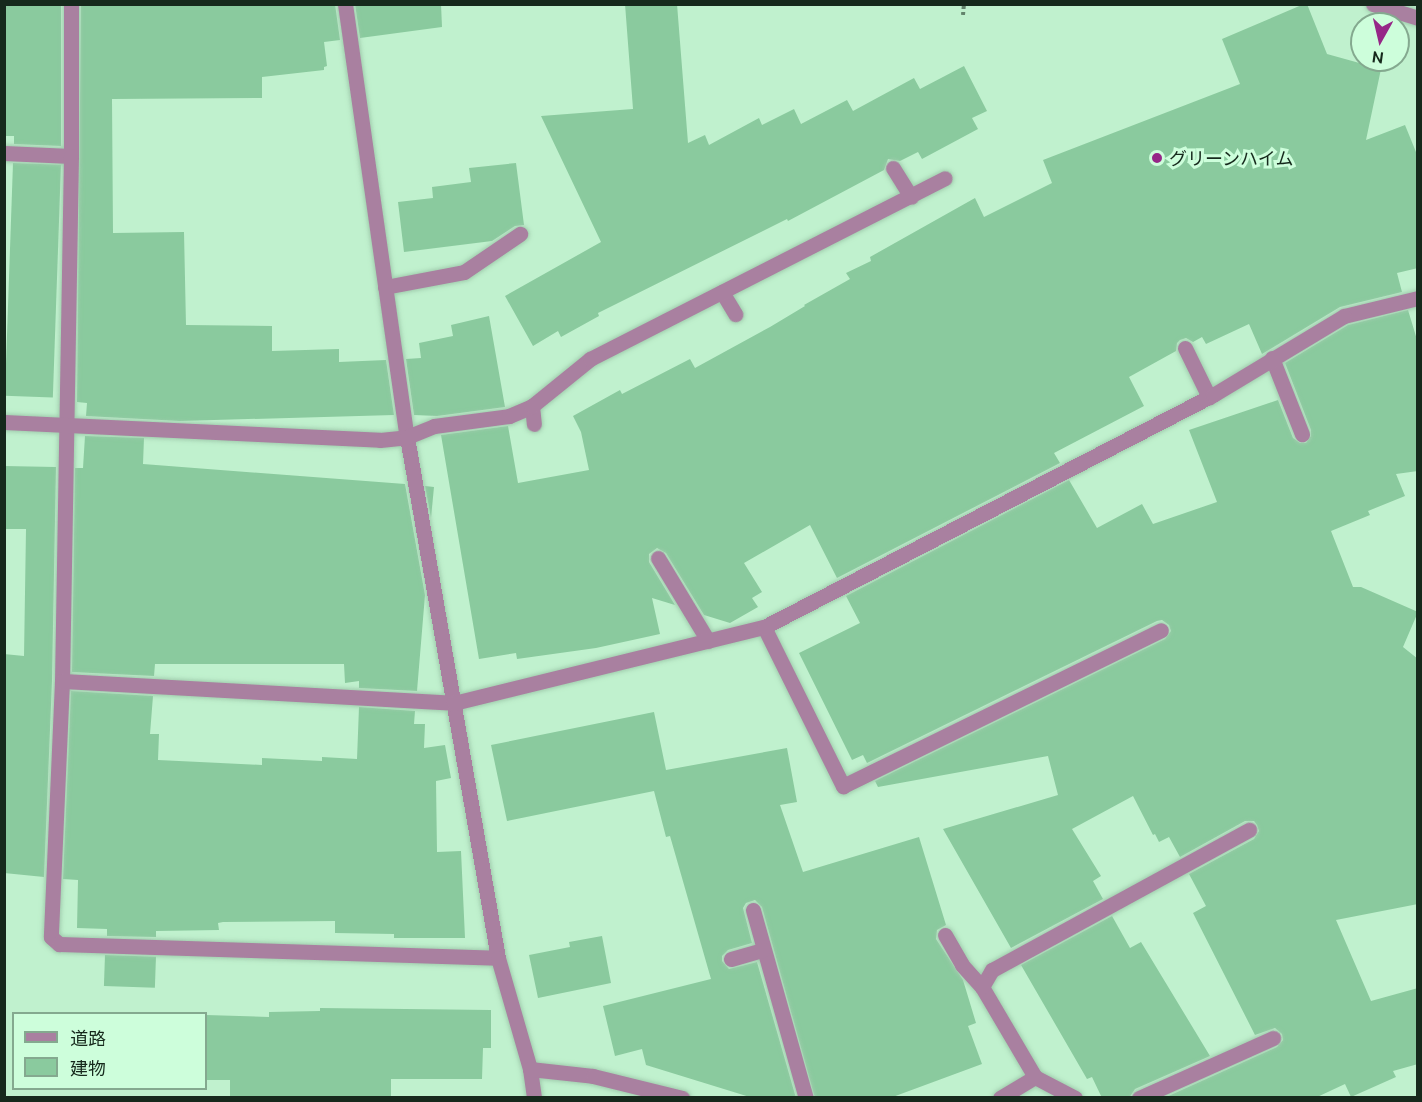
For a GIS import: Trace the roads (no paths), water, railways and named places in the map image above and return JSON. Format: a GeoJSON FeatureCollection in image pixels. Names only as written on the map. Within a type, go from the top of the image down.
{"type":"FeatureCollection","features":[{"type":"Feature","properties":{"kind":"street"},"geometry":{"type":"LineString","coordinates":[[71,4],[71,156],[62,681],[51,937],[59,944],[498,958]]}},
{"type":"Feature","properties":{"kind":"street"},"geometry":{"type":"LineString","coordinates":[[345,4],[407,437],[498,958],[530,1069],[534,1098]]}},
{"type":"Feature","properties":{"kind":"street"},"geometry":{"type":"LineString","coordinates":[[1373,4],[1418,18]]}},
{"type":"Feature","properties":{"kind":"street"},"geometry":{"type":"LineString","coordinates":[[4,153],[71,156]]}},
{"type":"Feature","properties":{"kind":"street"},"geometry":{"type":"LineString","coordinates":[[893,168],[911,197]]}},
{"type":"Feature","properties":{"kind":"street"},"geometry":{"type":"LineString","coordinates":[[4,422],[380,440],[407,437],[434,426],[509,416],[532,406],[590,359],[945,178]]}},
{"type":"Feature","properties":{"kind":"street"},"geometry":{"type":"LineString","coordinates":[[385,287],[464,272],[520,234]]}},
{"type":"Feature","properties":{"kind":"street"},"geometry":{"type":"LineString","coordinates":[[722,292],[735,314]]}},
{"type":"Feature","properties":{"kind":"street"},"geometry":{"type":"LineString","coordinates":[[62,681],[454,703],[764,627],[1209,397],[1344,316],[1418,298]]}},
{"type":"Feature","properties":{"kind":"street"},"geometry":{"type":"LineString","coordinates":[[1185,348],[1209,397]]}},
{"type":"Feature","properties":{"kind":"street"},"geometry":{"type":"LineString","coordinates":[[1272,358],[1302,434]]}},
{"type":"Feature","properties":{"kind":"street"},"geometry":{"type":"LineString","coordinates":[[532,406],[534,423]]}},
{"type":"Feature","properties":{"kind":"street"},"geometry":{"type":"LineString","coordinates":[[658,558],[708,641]]}},
{"type":"Feature","properties":{"kind":"street"},"geometry":{"type":"LineString","coordinates":[[764,627],[843,786],[1161,630]]}},
{"type":"Feature","properties":{"kind":"street"},"geometry":{"type":"LineString","coordinates":[[982,987],[992,970],[1249,830]]}},
{"type":"Feature","properties":{"kind":"street"},"geometry":{"type":"LineString","coordinates":[[753,910],[806,1098]]}},
{"type":"Feature","properties":{"kind":"street"},"geometry":{"type":"LineString","coordinates":[[945,935],[962,965],[982,987],[1035,1077],[1075,1098]]}},
{"type":"Feature","properties":{"kind":"street"},"geometry":{"type":"LineString","coordinates":[[731,959],[763,950]]}},
{"type":"Feature","properties":{"kind":"street"},"geometry":{"type":"LineString","coordinates":[[1139,1098],[1274,1038]]}},
{"type":"Feature","properties":{"kind":"street"},"geometry":{"type":"LineString","coordinates":[[530,1069],[593,1076],[682,1098]]}},
{"type":"Feature","properties":{"kind":"street"},"geometry":{"type":"LineString","coordinates":[[1000,1098],[1035,1077]]}},
{"type":"Feature","properties":{"kind":"place","name":"グリーンハイム"},"geometry":{"type":"Point","coordinates":[1157,158]}}]}
